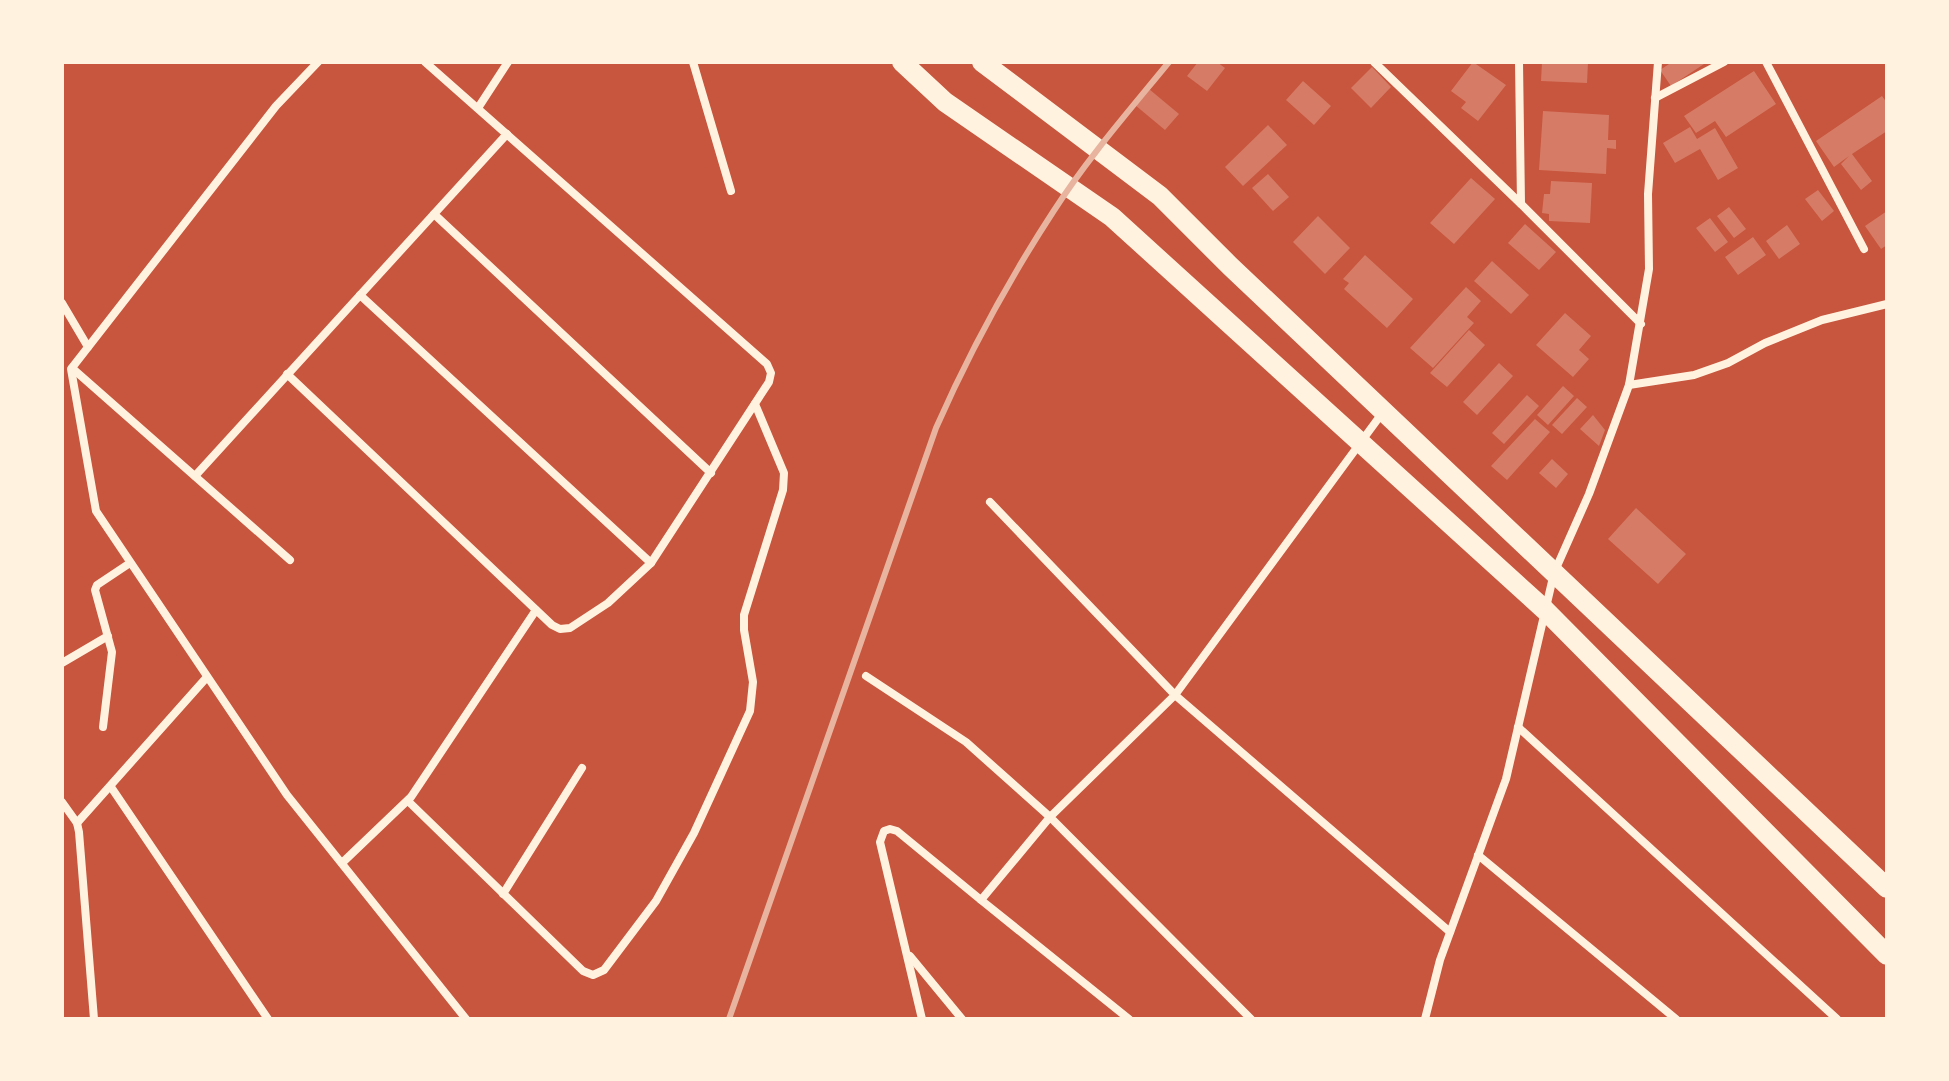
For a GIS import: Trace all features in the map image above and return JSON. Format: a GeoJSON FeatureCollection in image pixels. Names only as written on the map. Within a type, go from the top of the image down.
{"type":"FeatureCollection","features":[{"type":"Feature","properties":{"kind":"highway"},"geometry":{"type":"LineString","coordinates":[[902,62],[945,102],[1112,217],[1545,610],[1887,955]]}},
{"type":"Feature","properties":{"kind":"highway"},"geometry":{"type":"LineString","coordinates":[[982,62],[1160,196],[1383,412],[1887,888]]}},
{"type":"Feature","properties":{"kind":"street"},"geometry":{"type":"LineString","coordinates":[[318,62],[276,106],[72,368],[96,511],[287,795],[466,1019]]}},
{"type":"Feature","properties":{"kind":"street"},"geometry":{"type":"LineString","coordinates":[[287,374],[552,625],[560,629],[570,628],[608,603],[651,563],[769,382],[771,373],[767,364],[425,62]]}},
{"type":"Feature","properties":{"kind":"street"},"geometry":{"type":"LineString","coordinates":[[478,108],[508,62]]}},
{"type":"Feature","properties":{"kind":"street"},"geometry":{"type":"LineString","coordinates":[[693,62],[731,191]]}},
{"type":"Feature","properties":{"kind":"street"},"geometry":{"type":"LineString","coordinates":[[1374,62],[1641,324]]}},
{"type":"Feature","properties":{"kind":"street"},"geometry":{"type":"LineString","coordinates":[[1519,62],[1521,204]]}},
{"type":"Feature","properties":{"kind":"street"},"geometry":{"type":"LineString","coordinates":[[1425,1019],[1440,960],[1506,779],[1554,573],[1589,494],[1629,385],[1649,269],[1648,194],[1658,62]]}},
{"type":"Feature","properties":{"kind":"street"},"geometry":{"type":"LineString","coordinates":[[1655,98],[1724,62]]}},
{"type":"Feature","properties":{"kind":"street"},"geometry":{"type":"LineString","coordinates":[[1766,62],[1864,249]]}},
{"type":"Feature","properties":{"kind":"street"},"geometry":{"type":"LineString","coordinates":[[195,476],[507,134]]}},
{"type":"Feature","properties":{"kind":"street"},"geometry":{"type":"LineString","coordinates":[[434,214],[711,473]]}},
{"type":"Feature","properties":{"kind":"street"},"geometry":{"type":"LineString","coordinates":[[360,295],[651,563]]}},
{"type":"Feature","properties":{"kind":"street"},"geometry":{"type":"LineString","coordinates":[[62,303],[88,347]]}},
{"type":"Feature","properties":{"kind":"street"},"geometry":{"type":"LineString","coordinates":[[1629,385],[1694,375],[1822,320],[1887,304]]}},
{"type":"Feature","properties":{"kind":"street"},"geometry":{"type":"LineString","coordinates":[[72,368],[290,560]]}},
{"type":"Feature","properties":{"kind":"street"},"geometry":{"type":"LineString","coordinates":[[408,801],[583,971],[593,975],[604,970],[656,901],[694,833],[750,711],[753,682],[744,615],[783,490],[781,465],[755,404]]}},
{"type":"Feature","properties":{"kind":"street"},"geometry":{"type":"LineString","coordinates":[[981,900],[1050,817],[1175,695],[1383,412]]}},
{"type":"Feature","properties":{"kind":"street"},"geometry":{"type":"LineString","coordinates":[[990,502],[1175,695],[1450,932]]}},
{"type":"Feature","properties":{"kind":"street"},"geometry":{"type":"LineString","coordinates":[[103,727],[112,662],[95,590],[130,563]]}},
{"type":"Feature","properties":{"kind":"street"},"geometry":{"type":"LineString","coordinates":[[342,863],[408,801],[536,610]]}},
{"type":"Feature","properties":{"kind":"street"},"geometry":{"type":"LineString","coordinates":[[62,663],[108,636]]}},
{"type":"Feature","properties":{"kind":"street"},"geometry":{"type":"LineString","coordinates":[[866,676],[966,742],[1050,817],[1251,1019]]}},
{"type":"Feature","properties":{"kind":"street"},"geometry":{"type":"LineString","coordinates":[[77,823],[207,677]]}},
{"type":"Feature","properties":{"kind":"street"},"geometry":{"type":"LineString","coordinates":[[1518,727],[1837,1019]]}},
{"type":"Feature","properties":{"kind":"street"},"geometry":{"type":"LineString","coordinates":[[503,894],[582,768]]}},
{"type":"Feature","properties":{"kind":"street"},"geometry":{"type":"LineString","coordinates":[[111,787],[268,1019]]}},
{"type":"Feature","properties":{"kind":"street"},"geometry":{"type":"LineString","coordinates":[[62,802],[77,823],[94,1019]]}},
{"type":"Feature","properties":{"kind":"street"},"geometry":{"type":"LineString","coordinates":[[922,1019],[880,842],[884,831],[890,829],[897,831],[1129,1019]]}},
{"type":"Feature","properties":{"kind":"street"},"geometry":{"type":"LineString","coordinates":[[1478,855],[1676,1019]]}},
{"type":"Feature","properties":{"kind":"street"},"geometry":{"type":"LineString","coordinates":[[909,956],[962,1019]]}},
{"type":"Feature","properties":{"kind":"building"},"geometry":{"type":"Polygon","coordinates":[[[1198,62],[1217,62],[1225,68],[1207,91],[1187,76],[1198,62]]]}},
{"type":"Feature","properties":{"kind":"building"},"geometry":{"type":"Polygon","coordinates":[[[1473,62],[1506,85],[1478,121],[1461,108],[1466,102],[1451,91],[1473,62]]]}},
{"type":"Feature","properties":{"kind":"building"},"geometry":{"type":"Polygon","coordinates":[[[1542,62],[1588,62],[1587,83],[1541,81],[1542,62]]]}},
{"type":"Feature","properties":{"kind":"building"},"geometry":{"type":"Polygon","coordinates":[[[1672,62],[1707,62],[1671,86],[1660,70],[1672,62]]]}},
{"type":"Feature","properties":{"kind":"building"},"geometry":{"type":"Polygon","coordinates":[[[1372,67],[1391,87],[1371,108],[1351,88],[1372,67]]]}},
{"type":"Feature","properties":{"kind":"building"},"geometry":{"type":"Polygon","coordinates":[[[1754,71],[1776,104],[1726,137],[1715,121],[1696,133],[1684,116],[1754,71]]]}},
{"type":"Feature","properties":{"kind":"building"},"geometry":{"type":"Polygon","coordinates":[[[1303,81],[1331,106],[1314,125],[1286,100],[1303,81]]]}},
{"type":"Feature","properties":{"kind":"building"},"geometry":{"type":"Polygon","coordinates":[[[1149,89],[1179,114],[1165,130],[1135,105],[1149,89]]]}},
{"type":"Feature","properties":{"kind":"building"},"geometry":{"type":"Polygon","coordinates":[[[1882,96],[1887,103],[1887,131],[1852,154],[1872,181],[1861,190],[1841,164],[1849,156],[1834,167],[1816,141],[1882,96]]]}},
{"type":"Feature","properties":{"kind":"building"},"geometry":{"type":"Polygon","coordinates":[[[1543,111],[1609,115],[1608,140],[1616,140],[1616,149],[1607,148],[1606,174],[1539,170],[1543,111]]]}},
{"type":"Feature","properties":{"kind":"building"},"geometry":{"type":"Polygon","coordinates":[[[1268,125],[1287,145],[1243,186],[1225,167],[1268,125]]]}},
{"type":"Feature","properties":{"kind":"building"},"geometry":{"type":"Polygon","coordinates":[[[1690,127],[1697,139],[1715,128],[1738,168],[1718,180],[1700,149],[1675,163],[1663,143],[1690,127]]]}},
{"type":"Feature","properties":{"kind":"building"},"geometry":{"type":"Polygon","coordinates":[[[1268,174],[1289,197],[1273,211],[1252,188],[1268,174]]]}},
{"type":"Feature","properties":{"kind":"building"},"geometry":{"type":"Polygon","coordinates":[[[1471,178],[1495,199],[1454,244],[1430,223],[1471,178]]]}},
{"type":"Feature","properties":{"kind":"building"},"geometry":{"type":"Polygon","coordinates":[[[1551,181],[1592,183],[1590,223],[1549,221],[1549,214],[1542,213],[1544,194],[1550,194],[1551,181]]]}},
{"type":"Feature","properties":{"kind":"building"},"geometry":{"type":"Polygon","coordinates":[[[1818,190],[1834,211],[1822,221],[1805,199],[1818,190]]]}},
{"type":"Feature","properties":{"kind":"building"},"geometry":{"type":"Polygon","coordinates":[[[1729,207],[1746,229],[1734,238],[1717,216],[1729,207]]]}},
{"type":"Feature","properties":{"kind":"building"},"geometry":{"type":"Polygon","coordinates":[[[1887,211],[1887,245],[1881,249],[1865,226],[1887,211]]]}},
{"type":"Feature","properties":{"kind":"building"},"geometry":{"type":"Polygon","coordinates":[[[1318,216],[1350,248],[1325,274],[1293,242],[1318,216]]]}},
{"type":"Feature","properties":{"kind":"building"},"geometry":{"type":"Polygon","coordinates":[[[1710,218],[1728,242],[1715,252],[1696,228],[1710,218]]]}},
{"type":"Feature","properties":{"kind":"building"},"geometry":{"type":"Polygon","coordinates":[[[1525,224],[1556,252],[1539,270],[1508,243],[1525,224]]]}},
{"type":"Feature","properties":{"kind":"building"},"geometry":{"type":"Polygon","coordinates":[[[1787,225],[1800,244],[1779,259],[1766,241],[1787,225]]]}},
{"type":"Feature","properties":{"kind":"building"},"geometry":{"type":"Polygon","coordinates":[[[1753,237],[1766,255],[1738,275],[1725,257],[1753,237]]]}},
{"type":"Feature","properties":{"kind":"building"},"geometry":{"type":"Polygon","coordinates":[[[1365,255],[1413,299],[1387,328],[1344,289],[1349,283],[1343,279],[1365,255]]]}},
{"type":"Feature","properties":{"kind":"building"},"geometry":{"type":"Polygon","coordinates":[[[1492,261],[1529,295],[1511,314],[1474,281],[1492,261]]]}},
{"type":"Feature","properties":{"kind":"building"},"geometry":{"type":"Polygon","coordinates":[[[1466,287],[1481,301],[1467,317],[1474,323],[1433,368],[1410,348],[1466,287]]]}},
{"type":"Feature","properties":{"kind":"building"},"geometry":{"type":"Polygon","coordinates":[[[1565,313],[1591,336],[1579,350],[1589,359],[1573,377],[1536,345],[1565,313]]]}},
{"type":"Feature","properties":{"kind":"building"},"geometry":{"type":"Polygon","coordinates":[[[1469,330],[1485,345],[1447,387],[1430,373],[1469,330]]]}},
{"type":"Feature","properties":{"kind":"building"},"geometry":{"type":"Polygon","coordinates":[[[1499,363],[1513,376],[1477,415],[1463,402],[1499,363]]]}},
{"type":"Feature","properties":{"kind":"building"},"geometry":{"type":"Polygon","coordinates":[[[1563,386],[1574,396],[1548,425],[1537,415],[1563,386]]]}},
{"type":"Feature","properties":{"kind":"building"},"geometry":{"type":"Polygon","coordinates":[[[1527,395],[1539,406],[1504,444],[1492,433],[1527,395]]]}},
{"type":"Feature","properties":{"kind":"building"},"geometry":{"type":"Polygon","coordinates":[[[1577,398],[1587,407],[1562,434],[1552,425],[1577,398]]]}},
{"type":"Feature","properties":{"kind":"building"},"geometry":{"type":"Polygon","coordinates":[[[1593,415],[1605,430],[1599,446],[1580,429],[1593,415]]]}},
{"type":"Feature","properties":{"kind":"building"},"geometry":{"type":"Polygon","coordinates":[[[1535,419],[1550,432],[1507,480],[1491,466],[1535,419]]]}},
{"type":"Feature","properties":{"kind":"building"},"geometry":{"type":"Polygon","coordinates":[[[1552,459],[1568,474],[1556,488],[1539,473],[1552,459]]]}},
{"type":"Feature","properties":{"kind":"building"},"geometry":{"type":"Polygon","coordinates":[[[1636,508],[1686,554],[1658,584],[1608,539],[1636,508]]]}},
{"type":"Feature","properties":{"kind":"railway"},"geometry":{"type":"LineString","coordinates":[[729,1019],[936,428],[990,318],[1053,212],[1094,154],[1169,62]]}}]}
